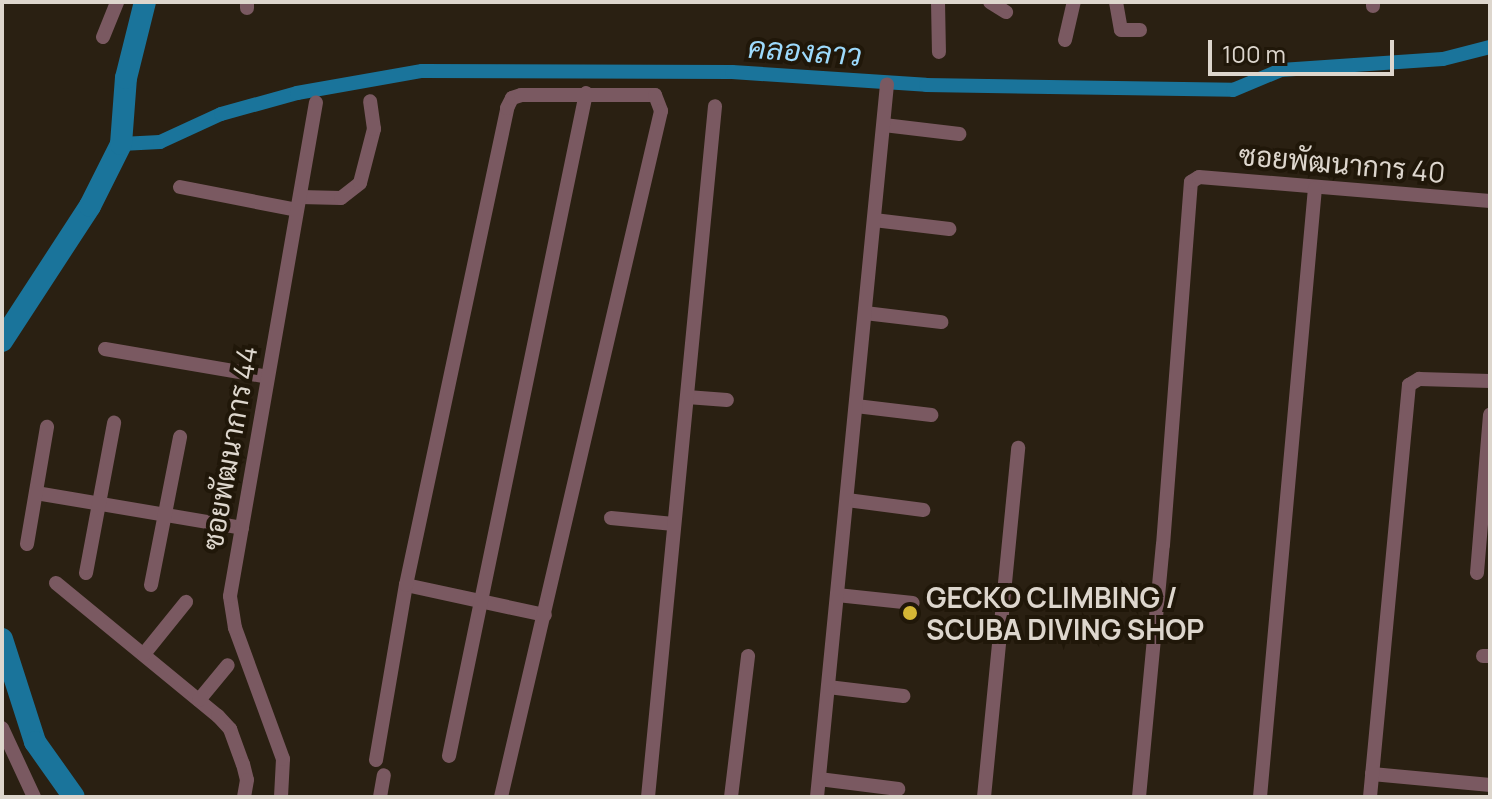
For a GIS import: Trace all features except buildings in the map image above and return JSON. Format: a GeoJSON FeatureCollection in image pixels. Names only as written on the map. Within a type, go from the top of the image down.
{"type":"FeatureCollection","features":[{"type":"Feature","properties":{"kind":"street"},"geometry":{"type":"LineString","coordinates":[[103,37],[117,2]]}},
{"type":"Feature","properties":{"kind":"street"},"geometry":{"type":"LineString","coordinates":[[938,2],[939,52]]}},
{"type":"Feature","properties":{"kind":"street"},"geometry":{"type":"LineString","coordinates":[[990,2],[1006,12]]}},
{"type":"Feature","properties":{"kind":"street"},"geometry":{"type":"LineString","coordinates":[[1065,40],[1074,2]]}},
{"type":"Feature","properties":{"kind":"street"},"geometry":{"type":"LineString","coordinates":[[1116,2],[1117,26],[1121,30],[1140,30]]}},
{"type":"Feature","properties":{"kind":"street"},"geometry":{"type":"LineString","coordinates":[[817,797],[887,84]]}},
{"type":"Feature","properties":{"kind":"street"},"geometry":{"type":"LineString","coordinates":[[449,756],[586,93]]}},
{"type":"Feature","properties":{"kind":"street"},"geometry":{"type":"LineString","coordinates":[[376,760],[406,585],[507,108],[512,98],[521,95],[655,95],[661,111],[501,797]]}},
{"type":"Feature","properties":{"kind":"street"},"geometry":{"type":"LineString","coordinates":[[180,187],[298,203],[341,198],[360,183],[374,129],[370,101]]}},
{"type":"Feature","properties":{"kind":"street","name":"ซอยพัฒนาการ 44"},"geometry":{"type":"LineString","coordinates":[[281,797],[283,759],[230,612],[316,102]]}},
{"type":"Feature","properties":{"kind":"street"},"geometry":{"type":"LineString","coordinates":[[648,797],[715,106]]}},
{"type":"Feature","properties":{"kind":"street"},"geometry":{"type":"LineString","coordinates":[[884,125],[959,134]]}},
{"type":"Feature","properties":{"kind":"street","name":"ซอยพัฒนาการ 40"},"geometry":{"type":"LineString","coordinates":[[1139,797],[1163,545],[1191,182],[1199,177],[1490,201]]}},
{"type":"Feature","properties":{"kind":"street"},"geometry":{"type":"LineString","coordinates":[[1260,797],[1315,188]]}},
{"type":"Feature","properties":{"kind":"street"},"geometry":{"type":"LineString","coordinates":[[874,220],[949,229]]}},
{"type":"Feature","properties":{"kind":"street"},"geometry":{"type":"LineString","coordinates":[[865,313],[941,322]]}},
{"type":"Feature","properties":{"kind":"street"},"geometry":{"type":"LineString","coordinates":[[105,349],[268,377]]}},
{"type":"Feature","properties":{"kind":"street"},"geometry":{"type":"LineString","coordinates":[[1370,797],[1409,385],[1419,379],[1490,381]]}},
{"type":"Feature","properties":{"kind":"street"},"geometry":{"type":"LineString","coordinates":[[687,397],[727,400]]}},
{"type":"Feature","properties":{"kind":"street"},"geometry":{"type":"LineString","coordinates":[[856,406],[931,415]]}},
{"type":"Feature","properties":{"kind":"street"},"geometry":{"type":"LineString","coordinates":[[1477,573],[1490,415]]}},
{"type":"Feature","properties":{"kind":"street"},"geometry":{"type":"LineString","coordinates":[[86,573],[114,423]]}},
{"type":"Feature","properties":{"kind":"street"},"geometry":{"type":"LineString","coordinates":[[27,544],[47,427]]}},
{"type":"Feature","properties":{"kind":"street"},"geometry":{"type":"LineString","coordinates":[[151,585],[180,437]]}},
{"type":"Feature","properties":{"kind":"street"},"geometry":{"type":"LineString","coordinates":[[984,797],[1018,448]]}},
{"type":"Feature","properties":{"kind":"street"},"geometry":{"type":"LineString","coordinates":[[36,493],[242,528]]}},
{"type":"Feature","properties":{"kind":"street"},"geometry":{"type":"LineString","coordinates":[[847,500],[923,510]]}},
{"type":"Feature","properties":{"kind":"street"},"geometry":{"type":"LineString","coordinates":[[611,518],[674,524]]}},
{"type":"Feature","properties":{"kind":"street"},"geometry":{"type":"LineString","coordinates":[[56,583],[218,716],[234,739],[247,780],[244,797]]}},
{"type":"Feature","properties":{"kind":"street"},"geometry":{"type":"LineString","coordinates":[[406,585],[545,615]]}},
{"type":"Feature","properties":{"kind":"street"},"geometry":{"type":"LineString","coordinates":[[837,595],[913,603]]}},
{"type":"Feature","properties":{"kind":"street"},"geometry":{"type":"LineString","coordinates":[[144,654],[186,602]]}},
{"type":"Feature","properties":{"kind":"street"},"geometry":{"type":"LineString","coordinates":[[731,797],[748,656]]}},
{"type":"Feature","properties":{"kind":"street"},"geometry":{"type":"LineString","coordinates":[[199,700],[228,665]]}},
{"type":"Feature","properties":{"kind":"street"},"geometry":{"type":"LineString","coordinates":[[828,687],[903,696]]}},
{"type":"Feature","properties":{"kind":"street"},"geometry":{"type":"LineString","coordinates":[[2,728],[23,790],[34,797]]}},
{"type":"Feature","properties":{"kind":"street"},"geometry":{"type":"LineString","coordinates":[[1372,774],[1490,785]]}},
{"type":"Feature","properties":{"kind":"street"},"geometry":{"type":"LineString","coordinates":[[380,797],[384,775]]}},
{"type":"Feature","properties":{"kind":"street"},"geometry":{"type":"LineString","coordinates":[[819,779],[898,789]]}},
{"type":"Feature","properties":{"kind":"waterway"},"geometry":{"type":"LineString","coordinates":[[2,341],[90,206],[121,144],[126,78],[145,2]]}},
{"type":"Feature","properties":{"kind":"waterway","name":"คลองลาว"},"geometry":{"type":"LineString","coordinates":[[121,144],[160,142],[221,114],[297,93],[422,71],[732,72],[926,85],[1233,90],[1281,70],[1443,59],[1490,47]]}},
{"type":"Feature","properties":{"kind":"waterway"},"geometry":{"type":"LineString","coordinates":[[2,639],[35,742],[74,797]]}},
{"type":"Feature","properties":{"kind":"place","name":"GECKO CLIMBING / SCUBA DIVING SHOP"},"geometry":{"type":"Point","coordinates":[910,613]}}]}
